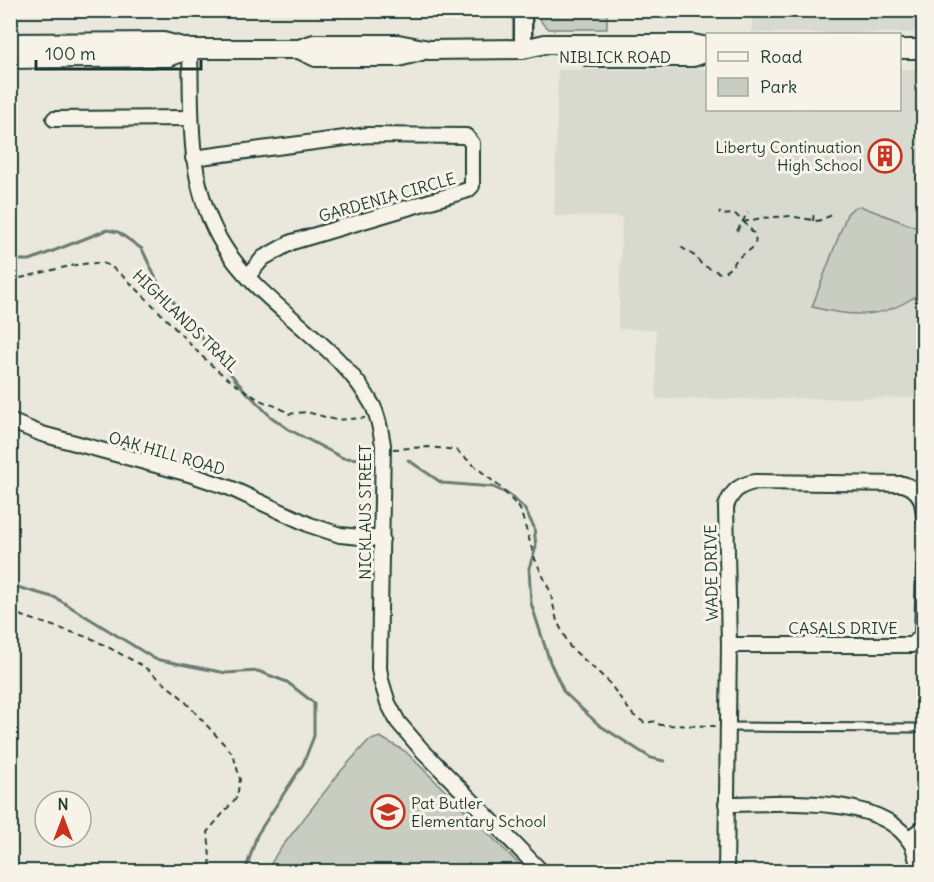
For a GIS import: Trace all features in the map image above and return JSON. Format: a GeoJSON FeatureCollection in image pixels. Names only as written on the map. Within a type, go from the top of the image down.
{"type":"FeatureCollection","features":[{"type":"Feature","properties":{"kind":"main road","name":"NIBLICK ROAD"},"geometry":{"type":"LineString","coordinates":[[10,42],[163,42],[190,50],[299,50],[314,44],[398,44],[429,50],[523,49],[545,44],[693,44],[706,47]]}},
{"type":"Feature","properties":{"kind":"main road","name":"NIBLICK ROAD"},"geometry":{"type":"LineString","coordinates":[[523,49],[546,57],[693,57],[706,53]]}},
{"type":"Feature","properties":{"kind":"main road"},"geometry":{"type":"LineString","coordinates":[[901,49],[924,49]]}},
{"type":"Feature","properties":{"kind":"main road","name":"NIBLICK ROAD"},"geometry":{"type":"LineString","coordinates":[[10,59],[168,57],[190,50]]}},
{"type":"Feature","properties":{"kind":"street"},"geometry":{"type":"LineString","coordinates":[[523,10],[523,49]]}},
{"type":"Feature","properties":{"kind":"street","name":"NICKLAUS STREET"},"geometry":{"type":"LineString","coordinates":[[190,50],[193,158],[199,191],[213,226],[231,257],[248,276],[344,365],[373,405],[378,417],[383,449],[379,668],[388,703],[398,722],[422,750],[537,870]]}},
{"type":"Feature","properties":{"kind":"street"},"geometry":{"type":"LineString","coordinates":[[54,119],[191,118]]}},
{"type":"Feature","properties":{"kind":"street","name":"GARDENIA CIRCLE"},"geometry":{"type":"LineString","coordinates":[[193,158],[368,135],[466,136],[472,143],[472,186],[468,190],[292,242],[263,258],[248,276]]}},
{"type":"Feature","properties":{"kind":"street","name":"OAK HILL ROAD"},"geometry":{"type":"LineString","coordinates":[[10,421],[42,434],[200,477],[230,488],[303,523],[340,535],[382,539]]}},
{"type":"Feature","properties":{"kind":"street","name":"WADE DRIVE"},"geometry":{"type":"LineString","coordinates":[[726,872],[729,645],[726,506],[731,494],[736,489],[755,482],[903,484],[916,490],[920,497],[924,518]]}},
{"type":"Feature","properties":{"kind":"street","name":"CASALS DRIVE"},"geometry":{"type":"LineString","coordinates":[[729,645],[912,645],[922,636],[924,569]]}},
{"type":"Feature","properties":{"kind":"street"},"geometry":{"type":"LineString","coordinates":[[726,804],[828,804],[862,809],[894,825],[908,839],[916,855],[919,872]]}},
{"type":"Feature","properties":{"kind":"street"},"geometry":{"type":"LineString","coordinates":[[908,839],[924,827]]}},
{"type":"Feature","properties":{"kind":"lane"},"geometry":{"type":"LineString","coordinates":[[727,727],[924,728]]}},
{"type":"Feature","properties":{"kind":"path"},"geometry":{"type":"LineString","coordinates":[[813,221],[814,211]]}},
{"type":"Feature","properties":{"kind":"path"},"geometry":{"type":"LineString","coordinates":[[681,248],[696,257],[702,265],[724,273],[754,245],[754,234],[735,214],[722,215],[719,212]]}},
{"type":"Feature","properties":{"kind":"path"},"geometry":{"type":"LineString","coordinates":[[737,231],[748,212]]}},
{"type":"Feature","properties":{"kind":"path"},"geometry":{"type":"LineString","coordinates":[[743,222],[790,216],[813,221],[832,215]]}},
{"type":"Feature","properties":{"kind":"path","name":"HIGHLANDS TRAIL"},"geometry":{"type":"LineString","coordinates":[[10,280],[81,264],[107,264],[126,279],[205,360],[233,383],[261,401],[285,410],[288,414],[307,412],[336,420],[378,417]]}},
{"type":"Feature","properties":{"kind":"path"},"geometry":{"type":"LineString","coordinates":[[383,449],[429,447],[456,450],[501,488],[519,509],[535,559],[550,591],[557,621],[570,646],[607,680],[633,715],[645,723],[656,721],[660,725],[727,727]]}},
{"type":"Feature","properties":{"kind":"path"},"geometry":{"type":"LineString","coordinates":[[10,612],[93,639],[143,666],[181,697],[233,754],[240,779],[237,796],[208,831],[211,872]]}},
{"type":"Feature","properties":{"kind":"shaded area"},"geometry":{"type":"Polygon","coordinates":[[[752,11],[923,11],[923,33],[752,33],[752,11]]]}},
{"type":"Feature","properties":{"kind":"shaded area"},"geometry":{"type":"Polygon","coordinates":[[[706,69],[706,111],[901,111],[901,69],[917,69],[923,72],[923,398],[656,399],[656,330],[618,329],[622,217],[554,216],[558,70],[706,69]]]}},
{"type":"Feature","properties":{"kind":"green space"},"geometry":{"type":"Polygon","coordinates":[[[537,11],[607,11],[607,29],[549,29],[542,23],[537,11]]]}},
{"type":"Feature","properties":{"kind":"green space"},"geometry":{"type":"Polygon","coordinates":[[[860,206],[923,230],[923,291],[896,307],[870,314],[843,313],[812,307],[847,214],[853,208],[860,206]]]}},
{"type":"Feature","properties":{"kind":"green space","name":"Pat Butler Elementary School"},"geometry":{"type":"Polygon","coordinates":[[[380,737],[405,751],[519,864],[519,870],[267,871],[277,853],[341,771],[368,741],[380,737]]]}},
{"type":"Feature","properties":{"kind":"waterway"},"geometry":{"type":"LineString","coordinates":[[10,260],[30,260],[107,230],[118,232],[142,249],[157,281],[238,383],[270,416],[288,429],[343,458],[364,459]]}},
{"type":"Feature","properties":{"kind":"waterway"},"geometry":{"type":"LineString","coordinates":[[408,460],[442,483],[493,487],[510,495],[524,508],[534,527],[536,547],[529,568],[531,603],[550,662],[564,692],[599,725],[651,758],[664,761]]}},
{"type":"Feature","properties":{"kind":"waterway"},"geometry":{"type":"LineString","coordinates":[[10,585],[56,598],[155,659],[226,673],[258,671],[287,682],[314,703],[314,736],[303,764],[257,835],[245,872]]}},
{"type":"Feature","properties":{"kind":"place","name":"Liberty Continuation High School"},"geometry":{"type":"Point","coordinates":[885,156]}},
{"type":"Feature","properties":{"kind":"place","name":"Pat Butler Elementary School"},"geometry":{"type":"Point","coordinates":[388,812]}}]}
